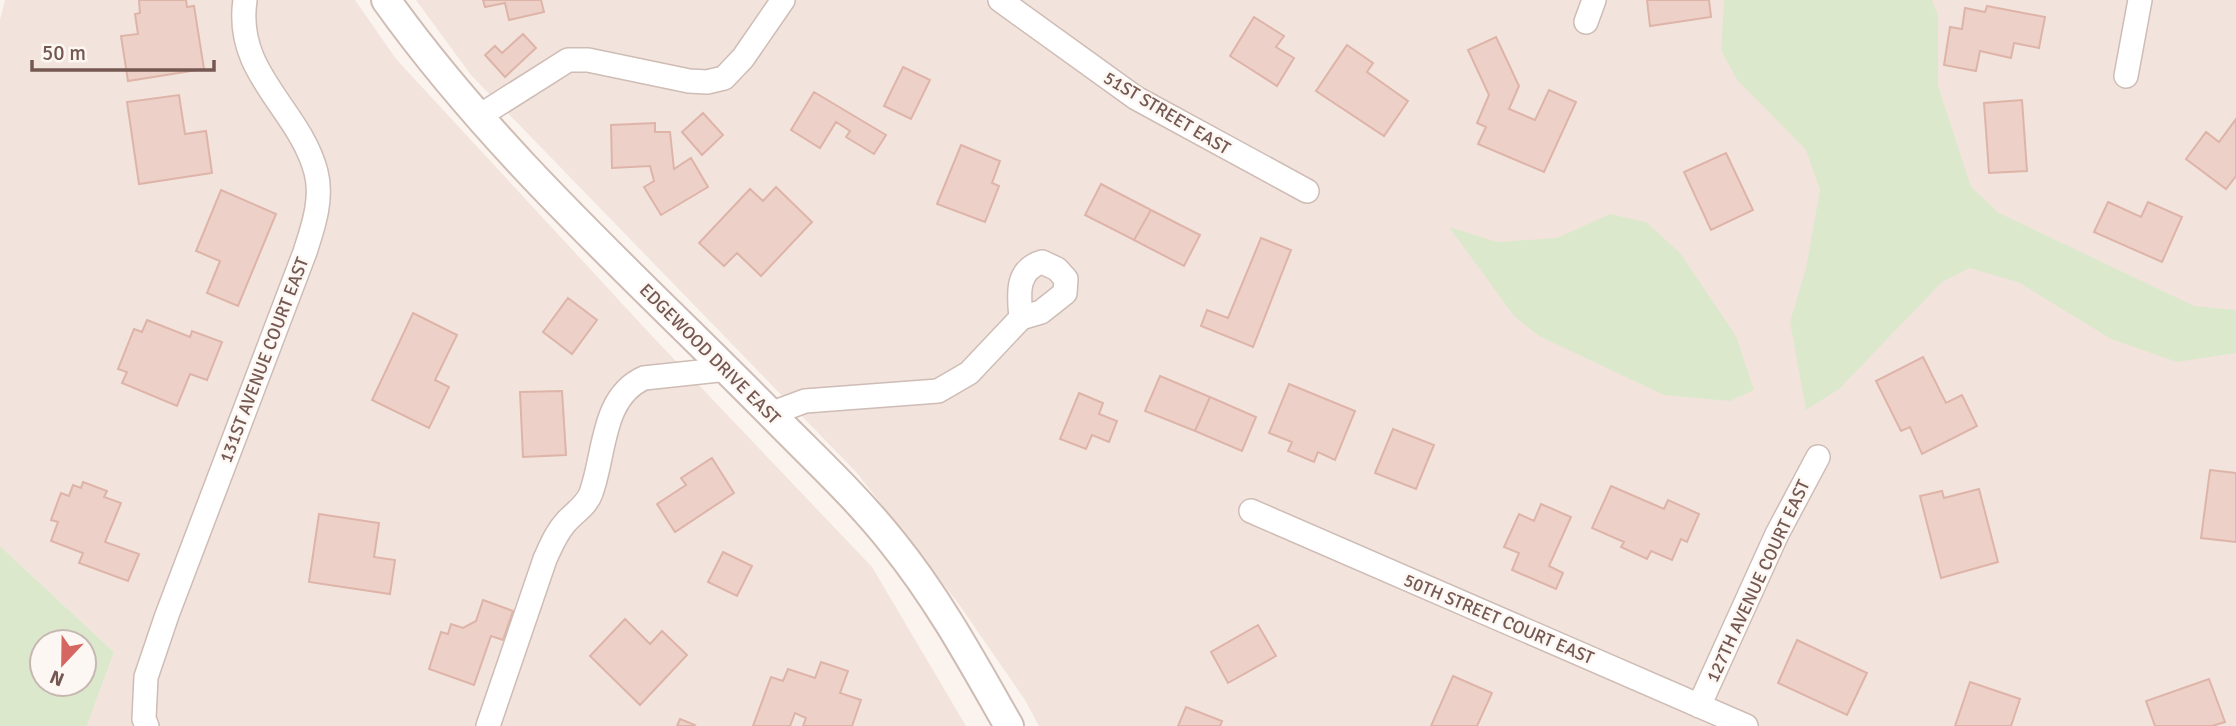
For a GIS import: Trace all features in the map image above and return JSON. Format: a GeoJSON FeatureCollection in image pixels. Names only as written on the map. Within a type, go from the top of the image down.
{"type":"FeatureCollection","features":[{"type":"Feature","properties":{"kind":"street","name":"131ST AVENUE COURT EAST"},"geometry":{"type":"LineString","coordinates":[[147,726],[144,719],[146,677],[167,615],[306,252],[316,216],[316,174],[309,153],[262,80],[246,42],[243,17],[245,0]]}},
{"type":"Feature","properties":{"kind":"street","name":"EDGEWOOD DRIVE EAST"},"geometry":{"type":"LineString","coordinates":[[386,0],[478,117],[593,240],[728,369],[843,485],[893,543],[956,632],[1009,726]]}},
{"type":"Feature","properties":{"kind":"street"},"geometry":{"type":"LineString","coordinates":[[478,117],[568,60],[588,60],[690,81],[707,82],[724,78],[743,58],[783,0]]}},
{"type":"Feature","properties":{"kind":"street","name":"51ST STREET EAST"},"geometry":{"type":"LineString","coordinates":[[1000,0],[1136,99],[1307,191]]}},
{"type":"Feature","properties":{"kind":"street"},"geometry":{"type":"LineString","coordinates":[[1586,22],[1594,0]]}},
{"type":"Feature","properties":{"kind":"street"},"geometry":{"type":"LineString","coordinates":[[2126,76],[2140,0]]}},
{"type":"Feature","properties":{"kind":"street"},"geometry":{"type":"LineString","coordinates":[[770,414],[805,401],[938,391],[969,373],[1021,318]]}},
{"type":"Feature","properties":{"kind":"street"},"geometry":{"type":"LineString","coordinates":[[488,726],[545,559],[554,538],[592,492],[606,429],[624,393],[633,383],[644,379],[728,369]]}},
{"type":"Feature","properties":{"kind":"street","name":"127TH AVENUE COURT EAST"},"geometry":{"type":"LineString","coordinates":[[1699,706],[1776,534],[1818,457]]}},
{"type":"Feature","properties":{"kind":"street","name":"50TH STREET COURT EAST"},"geometry":{"type":"LineString","coordinates":[[1251,511],[1746,726]]}},
{"type":"Feature","properties":{"kind":"shaded area"},"geometry":{"type":"Polygon","coordinates":[[[5,0],[355,0],[396,59],[652,336],[872,567],[966,726],[87,726],[114,652],[98,637],[98,628],[88,628],[0,546],[0,20],[5,0]]]}},
{"type":"Feature","properties":{"kind":"shaded area"},"geometry":{"type":"Polygon","coordinates":[[[416,0],[2236,0],[2236,726],[1039,726],[1025,700],[958,603],[857,473],[471,75],[416,0]]]}},
{"type":"Feature","properties":{"kind":"green space"},"geometry":{"type":"Polygon","coordinates":[[[1724,0],[1932,0],[1938,15],[1938,86],[1971,187],[1999,213],[2194,306],[2236,310],[2236,353],[2177,362],[2111,339],[2020,283],[1970,268],[1942,282],[1839,389],[1806,410],[1790,322],[1806,268],[1820,190],[1806,150],[1737,80],[1721,50],[1724,0]]]}},
{"type":"Feature","properties":{"kind":"green space"},"geometry":{"type":"Polygon","coordinates":[[[1610,214],[1646,222],[1680,253],[1736,336],[1754,390],[1730,401],[1664,395],[1539,336],[1514,316],[1449,227],[1497,242],[1557,238],[1610,214]]]}},
{"type":"Feature","properties":{"kind":"green space"},"geometry":{"type":"Polygon","coordinates":[[[0,546],[88,628],[28,628],[28,698],[97,698],[87,726],[0,726],[0,546]]]}},
{"type":"Feature","properties":{"kind":"green space"},"geometry":{"type":"Polygon","coordinates":[[[98,637],[114,652],[98,696],[98,637]]]}},
{"type":"Feature","properties":{"kind":"building"},"geometry":{"type":"Polygon","coordinates":[[[139,0],[186,0],[187,7],[194,6],[204,69],[128,81],[121,36],[138,34],[135,14],[140,13],[139,0]]]}},
{"type":"Feature","properties":{"kind":"building"},"geometry":{"type":"Polygon","coordinates":[[[483,0],[541,0],[544,12],[509,20],[505,3],[485,7],[483,0]]]}},
{"type":"Feature","properties":{"kind":"building"},"geometry":{"type":"Polygon","coordinates":[[[1647,0],[1709,0],[1711,17],[1650,26],[1647,0]]]}},
{"type":"Feature","properties":{"kind":"building"},"geometry":{"type":"Polygon","coordinates":[[[1987,6],[2045,17],[2039,48],[2014,43],[2011,58],[1980,51],[1976,71],[1944,65],[1950,27],[1962,29],[1965,8],[1985,12],[1987,6]]]}},
{"type":"Feature","properties":{"kind":"building"},"geometry":{"type":"Polygon","coordinates":[[[1254,17],[1284,36],[1276,47],[1294,58],[1277,86],[1230,56],[1254,17]]]}},
{"type":"Feature","properties":{"kind":"building"},"geometry":{"type":"Polygon","coordinates":[[[523,34],[536,48],[505,77],[485,55],[495,46],[502,53],[523,34]]]}},
{"type":"Feature","properties":{"kind":"building"},"geometry":{"type":"Polygon","coordinates":[[[1496,37],[1519,86],[1509,109],[1535,120],[1549,90],[1576,102],[1544,172],[1478,144],[1486,127],[1477,123],[1489,95],[1468,50],[1496,37]]]}},
{"type":"Feature","properties":{"kind":"building"},"geometry":{"type":"Polygon","coordinates":[[[1347,45],[1373,63],[1367,72],[1408,101],[1384,136],[1316,91],[1347,45]]]}},
{"type":"Feature","properties":{"kind":"building"},"geometry":{"type":"Polygon","coordinates":[[[903,67],[930,80],[911,119],[884,106],[903,67]]]}},
{"type":"Feature","properties":{"kind":"building"},"geometry":{"type":"Polygon","coordinates":[[[814,92],[886,135],[874,154],[846,137],[850,131],[836,122],[820,148],[791,130],[814,92]]]}},
{"type":"Feature","properties":{"kind":"building"},"geometry":{"type":"Polygon","coordinates":[[[179,95],[185,134],[206,131],[212,173],[139,184],[127,102],[179,95]]]}},
{"type":"Feature","properties":{"kind":"building"},"geometry":{"type":"Polygon","coordinates":[[[2022,100],[2027,171],[1989,173],[1984,103],[2022,100]]]}},
{"type":"Feature","properties":{"kind":"building"},"geometry":{"type":"Polygon","coordinates":[[[703,113],[723,135],[702,155],[682,132],[703,113]]]}},
{"type":"Feature","properties":{"kind":"building"},"geometry":{"type":"Polygon","coordinates":[[[2236,119],[2236,176],[2226,189],[2186,159],[2206,132],[2219,142],[2236,119]]]}},
{"type":"Feature","properties":{"kind":"building"},"geometry":{"type":"Polygon","coordinates":[[[655,123],[655,132],[670,132],[674,169],[691,158],[708,187],[661,215],[644,187],[654,181],[650,166],[612,168],[611,125],[655,123]]]}},
{"type":"Feature","properties":{"kind":"building"},"geometry":{"type":"Polygon","coordinates":[[[961,145],[1000,161],[992,183],[999,186],[985,222],[937,204],[961,145]]]}},
{"type":"Feature","properties":{"kind":"building"},"geometry":{"type":"Polygon","coordinates":[[[1726,153],[1753,210],[1711,230],[1684,172],[1726,153]]]}},
{"type":"Feature","properties":{"kind":"building"},"geometry":{"type":"Polygon","coordinates":[[[1101,184],[1151,210],[1134,240],[1085,215],[1101,184]]]}},
{"type":"Feature","properties":{"kind":"building"},"geometry":{"type":"Polygon","coordinates":[[[776,187],[812,222],[761,276],[737,253],[724,266],[699,243],[750,189],[763,201],[776,187]]]}},
{"type":"Feature","properties":{"kind":"building"},"geometry":{"type":"Polygon","coordinates":[[[221,190],[276,214],[238,306],[207,293],[220,261],[196,251],[221,190]]]}},
{"type":"Feature","properties":{"kind":"building"},"geometry":{"type":"Polygon","coordinates":[[[2108,202],[2141,217],[2148,202],[2182,217],[2162,262],[2094,232],[2108,202]]]}},
{"type":"Feature","properties":{"kind":"building"},"geometry":{"type":"Polygon","coordinates":[[[1151,210],[1200,235],[1184,266],[1134,240],[1151,210]]]}},
{"type":"Feature","properties":{"kind":"building"},"geometry":{"type":"Polygon","coordinates":[[[1261,238],[1291,250],[1253,347],[1201,326],[1207,310],[1228,318],[1261,238]]]}},
{"type":"Feature","properties":{"kind":"building"},"geometry":{"type":"Polygon","coordinates":[[[568,298],[597,320],[572,354],[543,332],[568,298]]]}},
{"type":"Feature","properties":{"kind":"building"},"geometry":{"type":"Polygon","coordinates":[[[413,313],[457,335],[435,380],[449,387],[429,428],[372,400],[413,313]]]}},
{"type":"Feature","properties":{"kind":"building"},"geometry":{"type":"Polygon","coordinates":[[[147,320],[190,337],[192,331],[222,342],[207,380],[190,374],[177,406],[122,383],[127,372],[118,369],[134,329],[142,332],[147,320]]]}},
{"type":"Feature","properties":{"kind":"building"},"geometry":{"type":"Polygon","coordinates":[[[1923,357],[1946,403],[1962,395],[1977,426],[1922,454],[1910,427],[1901,431],[1876,381],[1923,357]]]}},
{"type":"Feature","properties":{"kind":"building"},"geometry":{"type":"Polygon","coordinates":[[[1160,376],[1210,397],[1195,431],[1145,411],[1160,376]]]}},
{"type":"Feature","properties":{"kind":"building"},"geometry":{"type":"Polygon","coordinates":[[[1289,384],[1355,411],[1335,460],[1318,452],[1314,462],[1288,451],[1292,442],[1269,433],[1289,384]]]}},
{"type":"Feature","properties":{"kind":"building"},"geometry":{"type":"Polygon","coordinates":[[[562,391],[566,455],[523,457],[520,392],[562,391]]]}},
{"type":"Feature","properties":{"kind":"building"},"geometry":{"type":"Polygon","coordinates":[[[1079,393],[1103,403],[1099,414],[1117,421],[1109,442],[1092,435],[1086,449],[1060,439],[1079,393]]]}},
{"type":"Feature","properties":{"kind":"building"},"geometry":{"type":"Polygon","coordinates":[[[1210,397],[1256,417],[1242,451],[1195,431],[1210,397]]]}},
{"type":"Feature","properties":{"kind":"building"},"geometry":{"type":"Polygon","coordinates":[[[1393,429],[1434,445],[1416,489],[1375,473],[1393,429]]]}},
{"type":"Feature","properties":{"kind":"building"},"geometry":{"type":"Polygon","coordinates":[[[712,458],[734,493],[675,532],[657,504],[686,485],[681,478],[712,458]]]}},
{"type":"Feature","properties":{"kind":"building"},"geometry":{"type":"Polygon","coordinates":[[[2210,470],[2236,473],[2236,542],[2201,538],[2210,470]]]}},
{"type":"Feature","properties":{"kind":"building"},"geometry":{"type":"Polygon","coordinates":[[[83,482],[107,491],[104,497],[121,503],[105,542],[139,554],[128,581],[79,563],[83,553],[51,541],[58,522],[51,520],[61,493],[69,496],[73,485],[81,488],[83,482]]]}},
{"type":"Feature","properties":{"kind":"building"},"geometry":{"type":"Polygon","coordinates":[[[1611,486],[1664,509],[1668,500],[1699,514],[1687,542],[1681,539],[1672,560],[1651,551],[1647,559],[1621,547],[1624,542],[1592,528],[1611,486]]]}},
{"type":"Feature","properties":{"kind":"building"},"geometry":{"type":"Polygon","coordinates":[[[1979,489],[1998,562],[1941,578],[1920,496],[1942,491],[1944,498],[1979,489]]]}},
{"type":"Feature","properties":{"kind":"building"},"geometry":{"type":"Polygon","coordinates":[[[1541,504],[1571,517],[1549,566],[1563,573],[1556,589],[1512,570],[1519,553],[1504,547],[1519,514],[1534,521],[1541,504]]]}},
{"type":"Feature","properties":{"kind":"building"},"geometry":{"type":"Polygon","coordinates":[[[319,514],[379,523],[374,557],[395,560],[390,594],[309,582],[319,514]]]}},
{"type":"Feature","properties":{"kind":"building"},"geometry":{"type":"Polygon","coordinates":[[[723,552],[752,566],[737,596],[708,582],[723,552]]]}},
{"type":"Feature","properties":{"kind":"building"},"geometry":{"type":"Polygon","coordinates":[[[483,600],[513,611],[503,640],[491,636],[474,685],[429,669],[441,632],[448,634],[451,624],[463,628],[476,621],[483,600]]]}},
{"type":"Feature","properties":{"kind":"building"},"geometry":{"type":"Polygon","coordinates":[[[625,619],[650,644],[662,631],[687,655],[640,705],[590,656],[625,619]]]}},
{"type":"Feature","properties":{"kind":"building"},"geometry":{"type":"Polygon","coordinates":[[[1258,625],[1276,656],[1228,683],[1211,652],[1258,625]]]}},
{"type":"Feature","properties":{"kind":"building"},"geometry":{"type":"Polygon","coordinates":[[[1797,640],[1867,673],[1847,715],[1778,683],[1797,640]]]}},
{"type":"Feature","properties":{"kind":"building"},"geometry":{"type":"Polygon","coordinates":[[[821,662],[848,671],[840,693],[861,700],[852,726],[803,726],[806,718],[795,713],[790,726],[753,726],[771,677],[783,681],[788,669],[815,678],[821,662]]]}},
{"type":"Feature","properties":{"kind":"building"},"geometry":{"type":"Polygon","coordinates":[[[1453,676],[1492,693],[1477,726],[1431,726],[1453,676]]]}},
{"type":"Feature","properties":{"kind":"building"},"geometry":{"type":"Polygon","coordinates":[[[2209,679],[2225,722],[2212,726],[2155,726],[2146,701],[2209,679]]]}},
{"type":"Feature","properties":{"kind":"building"},"geometry":{"type":"Polygon","coordinates":[[[1970,682],[2020,699],[2011,726],[1955,726],[1970,682]]]}},
{"type":"Feature","properties":{"kind":"building"},"geometry":{"type":"Polygon","coordinates":[[[1186,707],[1222,721],[1220,726],[1178,726],[1186,707]]]}},
{"type":"Feature","properties":{"kind":"building"},"geometry":{"type":"Polygon","coordinates":[[[680,719],[695,725],[677,726],[680,719]]]}}]}
